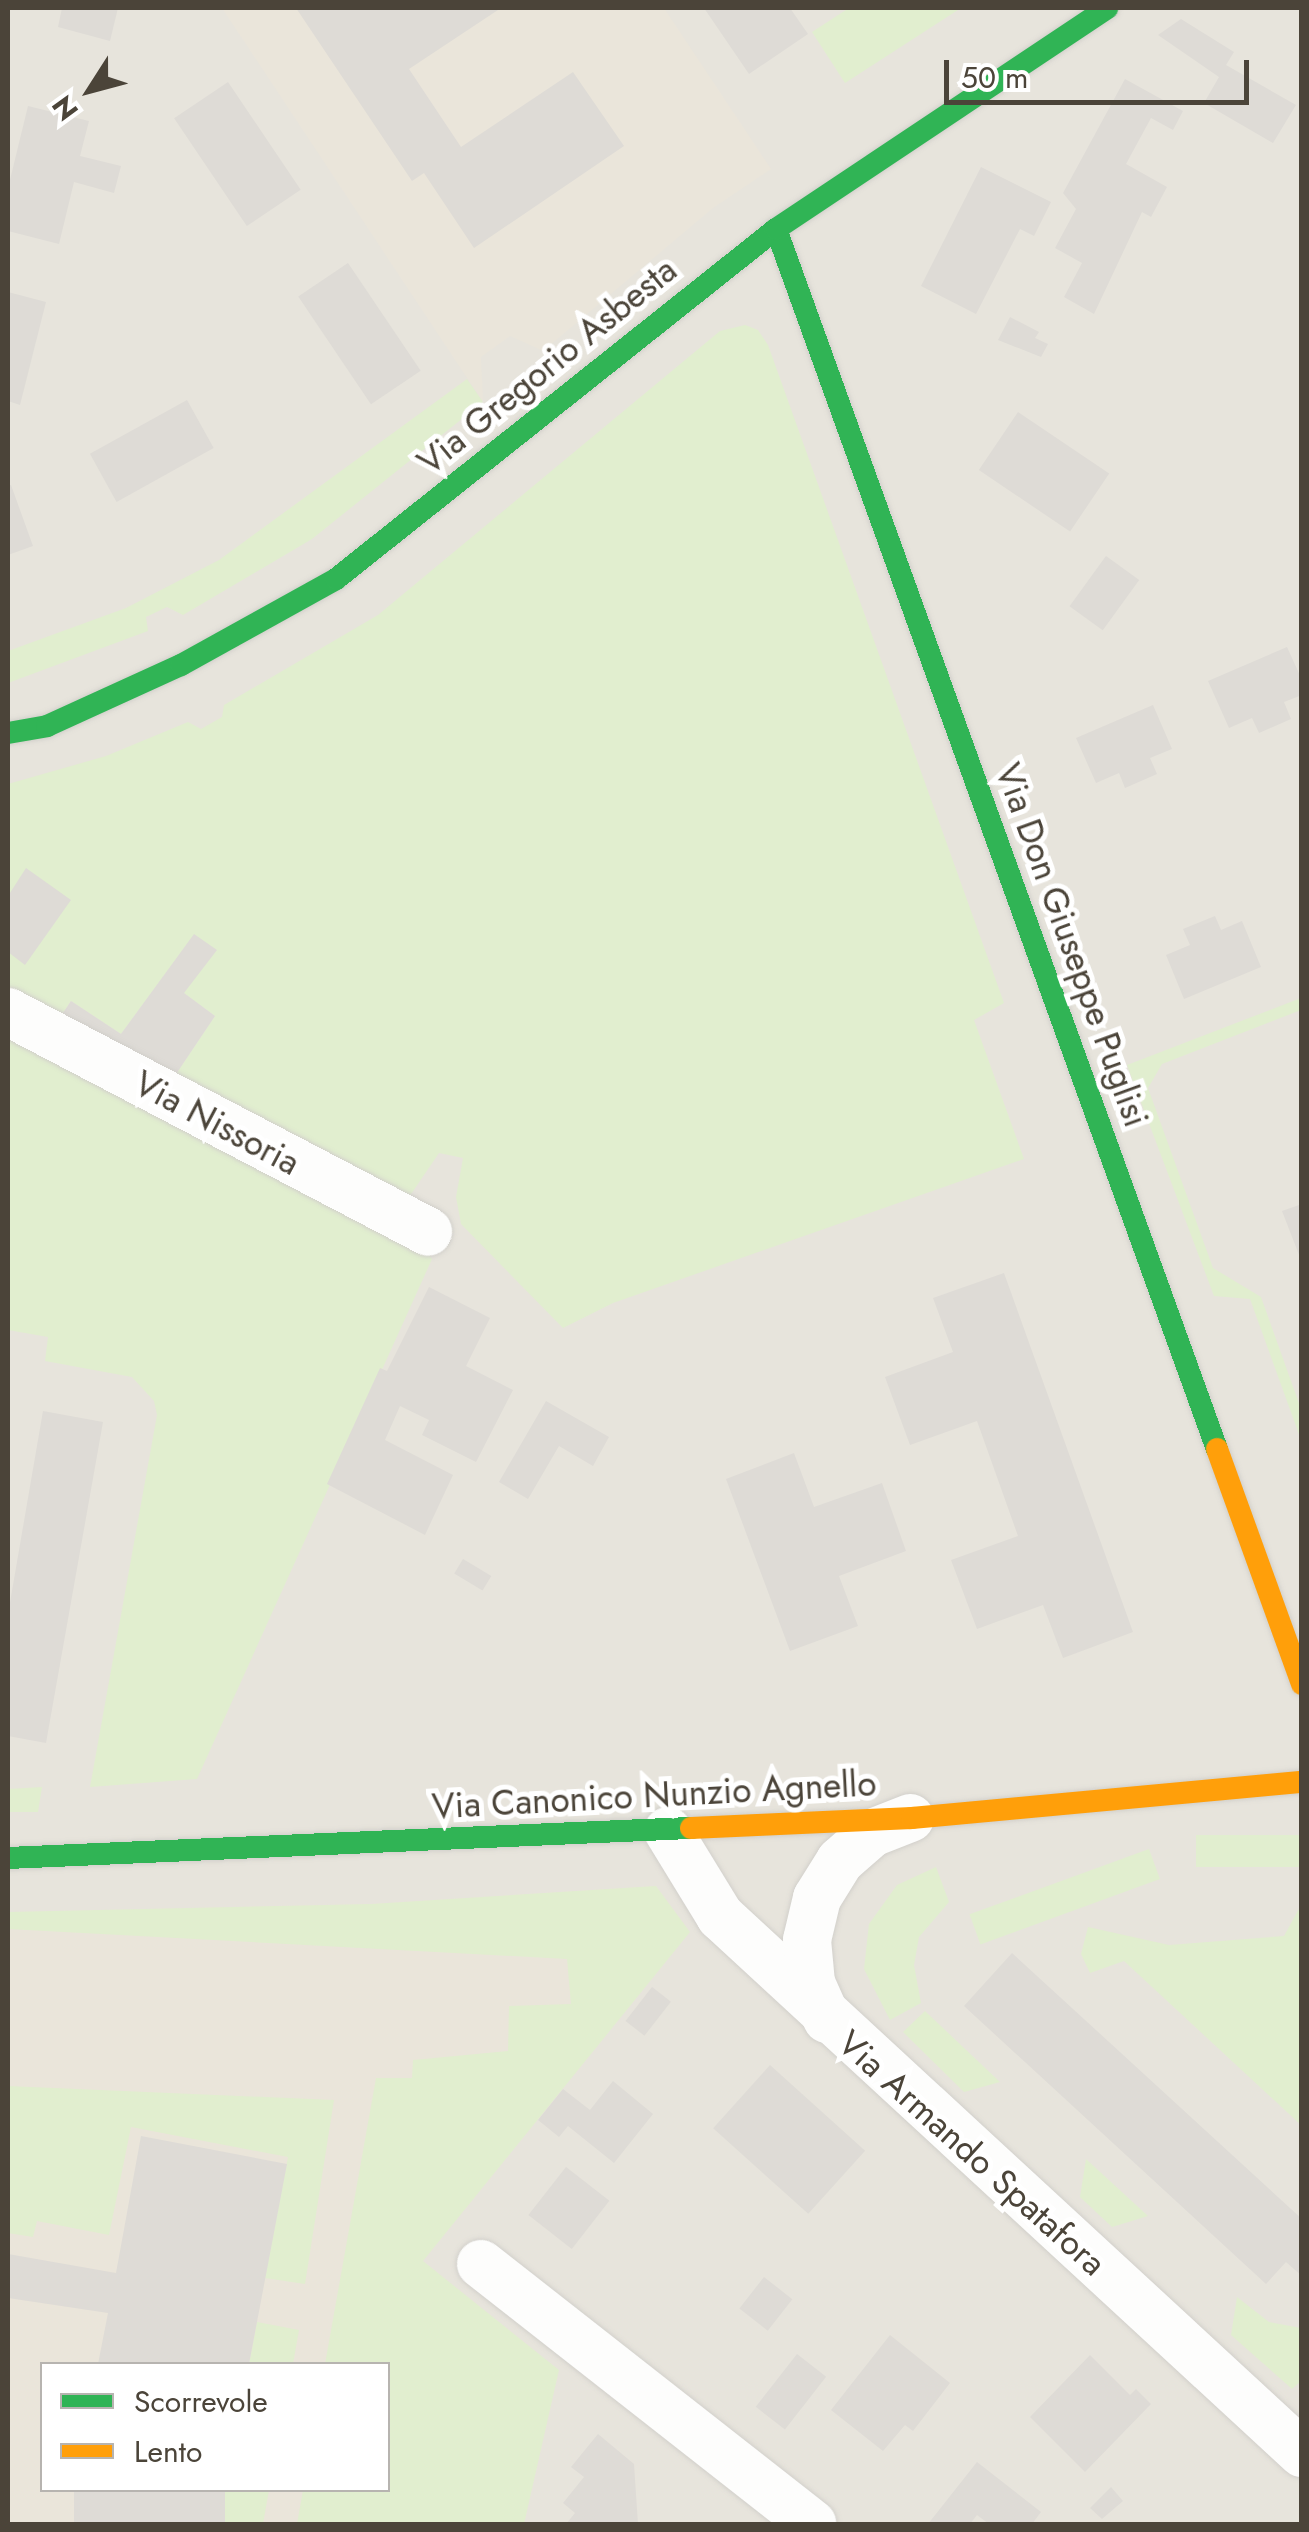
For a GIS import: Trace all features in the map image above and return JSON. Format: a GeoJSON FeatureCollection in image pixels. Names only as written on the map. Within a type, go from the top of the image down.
{"type":"FeatureCollection","features":[{"type":"Feature","properties":{"kind":"street","name":"Via Gregorio Asbesta"},"geometry":{"type":"LineString","coordinates":[[8,733],[46,726],[181,665],[336,579],[776,229],[1107,8]]}},
{"type":"Feature","properties":{"kind":"street","name":"Via Don Giuseppe Puglisi"},"geometry":{"type":"LineString","coordinates":[[776,229],[1302,1684]]}},
{"type":"Feature","properties":{"kind":"street","name":"Via Nissoria"},"geometry":{"type":"LineString","coordinates":[[8,1012],[428,1232]]}},
{"type":"Feature","properties":{"kind":"street","name":"Via Canonico Nunzio Agnello"},"geometry":{"type":"LineString","coordinates":[[8,1858],[912,1818],[1302,1782]]}},
{"type":"Feature","properties":{"kind":"street"},"geometry":{"type":"LineString","coordinates":[[829,2022],[811,1983],[807,1940],[817,1898],[840,1861],[872,1834],[912,1818]]}},
{"type":"Feature","properties":{"kind":"street","name":"Via Armando Spatafora"},"geometry":{"type":"LineString","coordinates":[[668,1831],[720,1916],[829,2022],[1302,2453]]}},
{"type":"Feature","properties":{"kind":"street"},"geometry":{"type":"LineString","coordinates":[[481,2264],[812,2524]]}},
{"type":"Feature","properties":{"kind":"shaded area"},"geometry":{"type":"Polygon","coordinates":[[[8,8],[1301,8],[1301,2524],[8,2524],[8,8]]]}},
{"type":"Feature","properties":{"kind":"shaded area"},"geometry":{"type":"Polygon","coordinates":[[[222,8],[664,8],[771,169],[713,208],[543,351],[510,336],[481,357],[483,402],[222,8]]]}},
{"type":"Feature","properties":{"kind":"shaded area"},"geometry":{"type":"Polygon","coordinates":[[[656,1886],[690,1932],[423,2261],[559,2370],[524,2524],[8,2524],[8,1912],[371,1904],[656,1886]]]}},
{"type":"Feature","properties":{"kind":"green space"},"geometry":{"type":"Polygon","coordinates":[[[849,8],[961,8],[845,83],[812,32],[849,8]]]}},
{"type":"Feature","properties":{"kind":"green space"},"geometry":{"type":"Polygon","coordinates":[[[745,325],[758,330],[768,345],[1004,1003],[974,1020],[1024,1159],[613,1303],[563,1328],[461,1224],[456,1197],[463,1158],[439,1153],[405,1203],[168,1086],[215,1016],[184,993],[194,935],[121,1034],[71,1001],[57,1022],[8,996],[8,784],[106,756],[188,722],[201,729],[222,717],[224,705],[378,615],[720,331],[745,325]]]}},
{"type":"Feature","properties":{"kind":"green space"},"geometry":{"type":"Polygon","coordinates":[[[467,379],[483,402],[312,539],[183,615],[167,607],[146,617],[148,631],[8,683],[8,651],[126,608],[219,560],[467,379]]]}},
{"type":"Feature","properties":{"kind":"green space"},"geometry":{"type":"Polygon","coordinates":[[[1301,998],[1301,1010],[1162,1064],[1148,1088],[1213,1268],[1261,1297],[1301,1409],[1301,1440],[1250,1299],[1214,1296],[1127,1065],[1301,998]]]}},
{"type":"Feature","properties":{"kind":"green space"},"geometry":{"type":"Polygon","coordinates":[[[8,1026],[424,1248],[432,1259],[197,1779],[90,1787],[157,1415],[154,1401],[132,1377],[45,1361],[48,1337],[8,1330],[8,1026]]]}},
{"type":"Feature","properties":{"kind":"green space"},"geometry":{"type":"Polygon","coordinates":[[[42,1787],[38,1812],[8,1812],[8,1789],[42,1787]]]}},
{"type":"Feature","properties":{"kind":"green space"},"geometry":{"type":"Polygon","coordinates":[[[1196,1835],[1301,1835],[1301,1867],[1196,1867],[1196,1835]]]}},
{"type":"Feature","properties":{"kind":"green space"},"geometry":{"type":"Polygon","coordinates":[[[1149,1849],[1160,1879],[980,1944],[970,1914],[1149,1849]]]}},
{"type":"Feature","properties":{"kind":"green space"},"geometry":{"type":"Polygon","coordinates":[[[936,1867],[949,1902],[919,1937],[914,1965],[921,2003],[890,2020],[864,1969],[869,1924],[897,1885],[936,1867]]]}},
{"type":"Feature","properties":{"kind":"green space"},"geometry":{"type":"Polygon","coordinates":[[[656,1886],[690,1932],[423,2261],[559,2370],[524,2524],[297,2524],[303,2492],[390,2492],[390,2362],[325,2362],[376,2078],[412,2078],[413,2060],[508,2051],[509,2006],[571,2004],[567,1959],[8,1929],[8,1912],[371,1904],[656,1886]]]}},
{"type":"Feature","properties":{"kind":"green space"},"geometry":{"type":"Polygon","coordinates":[[[1301,1905],[1301,2125],[1124,1961],[1090,1973],[1081,1954],[1088,1927],[1169,1945],[1284,1936],[1301,1905]]]}},
{"type":"Feature","properties":{"kind":"green space"},"geometry":{"type":"Polygon","coordinates":[[[925,2011],[1000,2082],[964,2092],[903,2032],[925,2011]]]}},
{"type":"Feature","properties":{"kind":"green space"},"geometry":{"type":"Polygon","coordinates":[[[8,2086],[334,2100],[305,2284],[265,2278],[288,2157],[131,2127],[109,2235],[37,2221],[33,2237],[8,2233],[8,2086]]]}},
{"type":"Feature","properties":{"kind":"green space"},"geometry":{"type":"Polygon","coordinates":[[[1086,2159],[1148,2216],[1112,2227],[1080,2197],[1086,2159]]]}},
{"type":"Feature","properties":{"kind":"green space"},"geometry":{"type":"Polygon","coordinates":[[[1237,2297],[1269,2322],[1301,2328],[1301,2381],[1292,2389],[1231,2335],[1237,2297]]]}},
{"type":"Feature","properties":{"kind":"green space"},"geometry":{"type":"Polygon","coordinates":[[[257,2322],[299,2330],[293,2362],[249,2362],[257,2322]]]}},
{"type":"Feature","properties":{"kind":"green space"},"geometry":{"type":"Polygon","coordinates":[[[225,2492],[269,2492],[263,2524],[219,2524],[225,2492]]]}},
{"type":"Feature","properties":{"kind":"building"},"geometry":{"type":"Polygon","coordinates":[[[62,8],[118,8],[110,41],[58,27],[62,8]]]}},
{"type":"Feature","properties":{"kind":"building"},"geometry":{"type":"Polygon","coordinates":[[[296,8],[501,8],[409,69],[461,147],[573,72],[624,146],[474,248],[424,173],[412,181],[296,8]]]}},
{"type":"Feature","properties":{"kind":"building"},"geometry":{"type":"Polygon","coordinates":[[[704,8],[790,8],[808,34],[749,74],[704,8]]]}},
{"type":"Feature","properties":{"kind":"building"},"geometry":{"type":"Polygon","coordinates":[[[1181,19],[1234,52],[1226,65],[1296,105],[1273,143],[1204,103],[1219,77],[1158,35],[1181,19]]]}},
{"type":"Feature","properties":{"kind":"building"},"geometry":{"type":"Polygon","coordinates":[[[1125,79],[1183,111],[1173,130],[1151,118],[1126,164],[1167,187],[1151,217],[1142,212],[1094,314],[1064,297],[1082,263],[1055,248],[1076,209],[1063,193],[1125,79]]]}},
{"type":"Feature","properties":{"kind":"building"},"geometry":{"type":"Polygon","coordinates":[[[228,82],[301,190],[247,226],[174,118],[228,82]]]}},
{"type":"Feature","properties":{"kind":"building"},"geometry":{"type":"Polygon","coordinates":[[[28,106],[89,121],[80,156],[121,166],[114,193],[74,182],[59,244],[8,231],[8,188],[28,106]]]}},
{"type":"Feature","properties":{"kind":"building"},"geometry":{"type":"Polygon","coordinates":[[[981,167],[1051,202],[1034,236],[1020,229],[976,314],[921,286],[981,167]]]}},
{"type":"Feature","properties":{"kind":"building"},"geometry":{"type":"Polygon","coordinates":[[[348,263],[421,371],[371,404],[298,297],[348,263]]]}},
{"type":"Feature","properties":{"kind":"building"},"geometry":{"type":"Polygon","coordinates":[[[8,292],[46,302],[20,405],[8,401],[8,292]]]}},
{"type":"Feature","properties":{"kind":"building"},"geometry":{"type":"Polygon","coordinates":[[[1010,317],[1039,332],[1035,338],[1048,344],[1041,357],[998,340],[1010,317]]]}},
{"type":"Feature","properties":{"kind":"building"},"geometry":{"type":"Polygon","coordinates":[[[187,400],[214,448],[117,502],[90,454],[187,400]]]}},
{"type":"Feature","properties":{"kind":"building"},"geometry":{"type":"Polygon","coordinates":[[[1018,412],[1109,474],[1070,532],[979,470],[1018,412]]]}},
{"type":"Feature","properties":{"kind":"building"},"geometry":{"type":"Polygon","coordinates":[[[11,485],[33,546],[8,555],[8,486],[11,485]]]}},
{"type":"Feature","properties":{"kind":"building"},"geometry":{"type":"Polygon","coordinates":[[[1106,556],[1139,580],[1103,630],[1070,606],[1106,556]]]}},
{"type":"Feature","properties":{"kind":"building"},"geometry":{"type":"Polygon","coordinates":[[[1287,647],[1302,680],[1302,695],[1284,702],[1291,719],[1259,733],[1252,718],[1229,728],[1208,681],[1287,647]]]}},
{"type":"Feature","properties":{"kind":"building"},"geometry":{"type":"Polygon","coordinates":[[[1153,705],[1172,749],[1150,758],[1157,774],[1125,788],[1119,773],[1096,783],[1076,738],[1153,705]]]}},
{"type":"Feature","properties":{"kind":"building"},"geometry":{"type":"Polygon","coordinates":[[[26,868],[71,900],[25,965],[8,952],[8,896],[26,868]]]}},
{"type":"Feature","properties":{"kind":"building"},"geometry":{"type":"Polygon","coordinates":[[[1215,916],[1221,930],[1242,921],[1261,967],[1184,999],[1166,955],[1190,945],[1183,929],[1215,916]]]}},
{"type":"Feature","properties":{"kind":"building"},"geometry":{"type":"Polygon","coordinates":[[[194,934],[217,950],[184,993],[215,1016],[168,1086],[57,1022],[71,1001],[121,1034],[194,934]]]}},
{"type":"Feature","properties":{"kind":"building"},"geometry":{"type":"Polygon","coordinates":[[[1302,1204],[1302,1260],[1301,1260],[1282,1211],[1302,1204]]]}},
{"type":"Feature","properties":{"kind":"building"},"geometry":{"type":"Polygon","coordinates":[[[1004,1273],[1133,1632],[1063,1658],[1043,1605],[977,1629],[951,1560],[1018,1536],[977,1421],[910,1445],[885,1377],[953,1352],[933,1298],[1004,1273]]]}},
{"type":"Feature","properties":{"kind":"building"},"geometry":{"type":"Polygon","coordinates":[[[429,1287],[490,1318],[466,1366],[513,1390],[476,1462],[422,1435],[429,1420],[400,1406],[385,1440],[453,1475],[425,1535],[327,1484],[380,1368],[387,1371],[429,1287]]]}},
{"type":"Feature","properties":{"kind":"building"},"geometry":{"type":"Polygon","coordinates":[[[546,1401],[609,1437],[593,1466],[559,1446],[528,1499],[499,1482],[546,1401]]]}},
{"type":"Feature","properties":{"kind":"building"},"geometry":{"type":"Polygon","coordinates":[[[43,1411],[103,1422],[46,1743],[8,1736],[8,1614],[43,1411]]]}},
{"type":"Feature","properties":{"kind":"building"},"geometry":{"type":"Polygon","coordinates":[[[794,1453],[814,1507],[882,1483],[906,1551],[839,1576],[858,1626],[790,1651],[726,1479],[794,1453]]]}},
{"type":"Feature","properties":{"kind":"building"},"geometry":{"type":"Polygon","coordinates":[[[463,1559],[491,1576],[483,1591],[454,1574],[463,1559]]]}},
{"type":"Feature","properties":{"kind":"building"},"geometry":{"type":"Polygon","coordinates":[[[1012,1953],[1302,2219],[1302,2276],[1286,2262],[1266,2284],[964,2006],[1012,1953]]]}},
{"type":"Feature","properties":{"kind":"building"},"geometry":{"type":"Polygon","coordinates":[[[652,1987],[671,2002],[644,2036],[626,2021],[652,1987]]]}},
{"type":"Feature","properties":{"kind":"building"},"geometry":{"type":"Polygon","coordinates":[[[770,2065],[865,2151],[808,2214],[713,2128],[770,2065]]]}},
{"type":"Feature","properties":{"kind":"building"},"geometry":{"type":"Polygon","coordinates":[[[613,2081],[653,2114],[614,2163],[568,2126],[559,2137],[538,2120],[563,2089],[590,2110],[613,2081]]]}},
{"type":"Feature","properties":{"kind":"building"},"geometry":{"type":"Polygon","coordinates":[[[141,2136],[287,2164],[249,2362],[98,2362],[108,2313],[8,2298],[8,2254],[116,2273],[141,2136]]]}},
{"type":"Feature","properties":{"kind":"building"},"geometry":{"type":"Polygon","coordinates":[[[566,2167],[609,2201],[572,2249],[528,2215],[566,2167]]]}},
{"type":"Feature","properties":{"kind":"building"},"geometry":{"type":"Polygon","coordinates":[[[764,2277],[792,2299],[768,2331],[739,2309],[764,2277]]]}},
{"type":"Feature","properties":{"kind":"building"},"geometry":{"type":"Polygon","coordinates":[[[890,2335],[950,2383],[913,2431],[905,2425],[883,2451],[831,2410],[890,2335]]]}},
{"type":"Feature","properties":{"kind":"building"},"geometry":{"type":"Polygon","coordinates":[[[797,2354],[826,2377],[785,2430],[756,2407],[797,2354]]]}},
{"type":"Feature","properties":{"kind":"building"},"geometry":{"type":"Polygon","coordinates":[[[1090,2355],[1130,2395],[1136,2389],[1151,2404],[1085,2472],[1030,2417],[1090,2355]]]}},
{"type":"Feature","properties":{"kind":"building"},"geometry":{"type":"Polygon","coordinates":[[[598,2434],[634,2464],[638,2524],[566,2524],[575,2513],[563,2503],[584,2477],[571,2467],[598,2434]]]}},
{"type":"Feature","properties":{"kind":"building"},"geometry":{"type":"Polygon","coordinates":[[[977,2462],[1041,2512],[1032,2524],[989,2524],[977,2515],[970,2524],[928,2524],[977,2462]]]}},
{"type":"Feature","properties":{"kind":"building"},"geometry":{"type":"Polygon","coordinates":[[[1111,2487],[1123,2501],[1102,2519],[1090,2508],[1111,2487]]]}},
{"type":"Feature","properties":{"kind":"building"},"geometry":{"type":"Polygon","coordinates":[[[74,2492],[225,2492],[225,2524],[74,2524],[74,2492]]]}},
{"type":"Feature","properties":{"kind":"traffic: fast"},"geometry":{"type":"LineString","coordinates":[[8,733],[47,726],[181,665],[336,579],[776,229],[1107,8]]}},
{"type":"Feature","properties":{"kind":"traffic: fast"},"geometry":{"type":"LineString","coordinates":[[776,229],[1217,1449]]}},
{"type":"Feature","properties":{"kind":"traffic: fast"},"geometry":{"type":"LineString","coordinates":[[8,1858],[691,1828]]}},
{"type":"Feature","properties":{"kind":"traffic: slow"},"geometry":{"type":"LineString","coordinates":[[1217,1449],[1302,1684]]}},
{"type":"Feature","properties":{"kind":"traffic: slow"},"geometry":{"type":"LineString","coordinates":[[691,1828],[912,1818],[1302,1782]]}}]}
